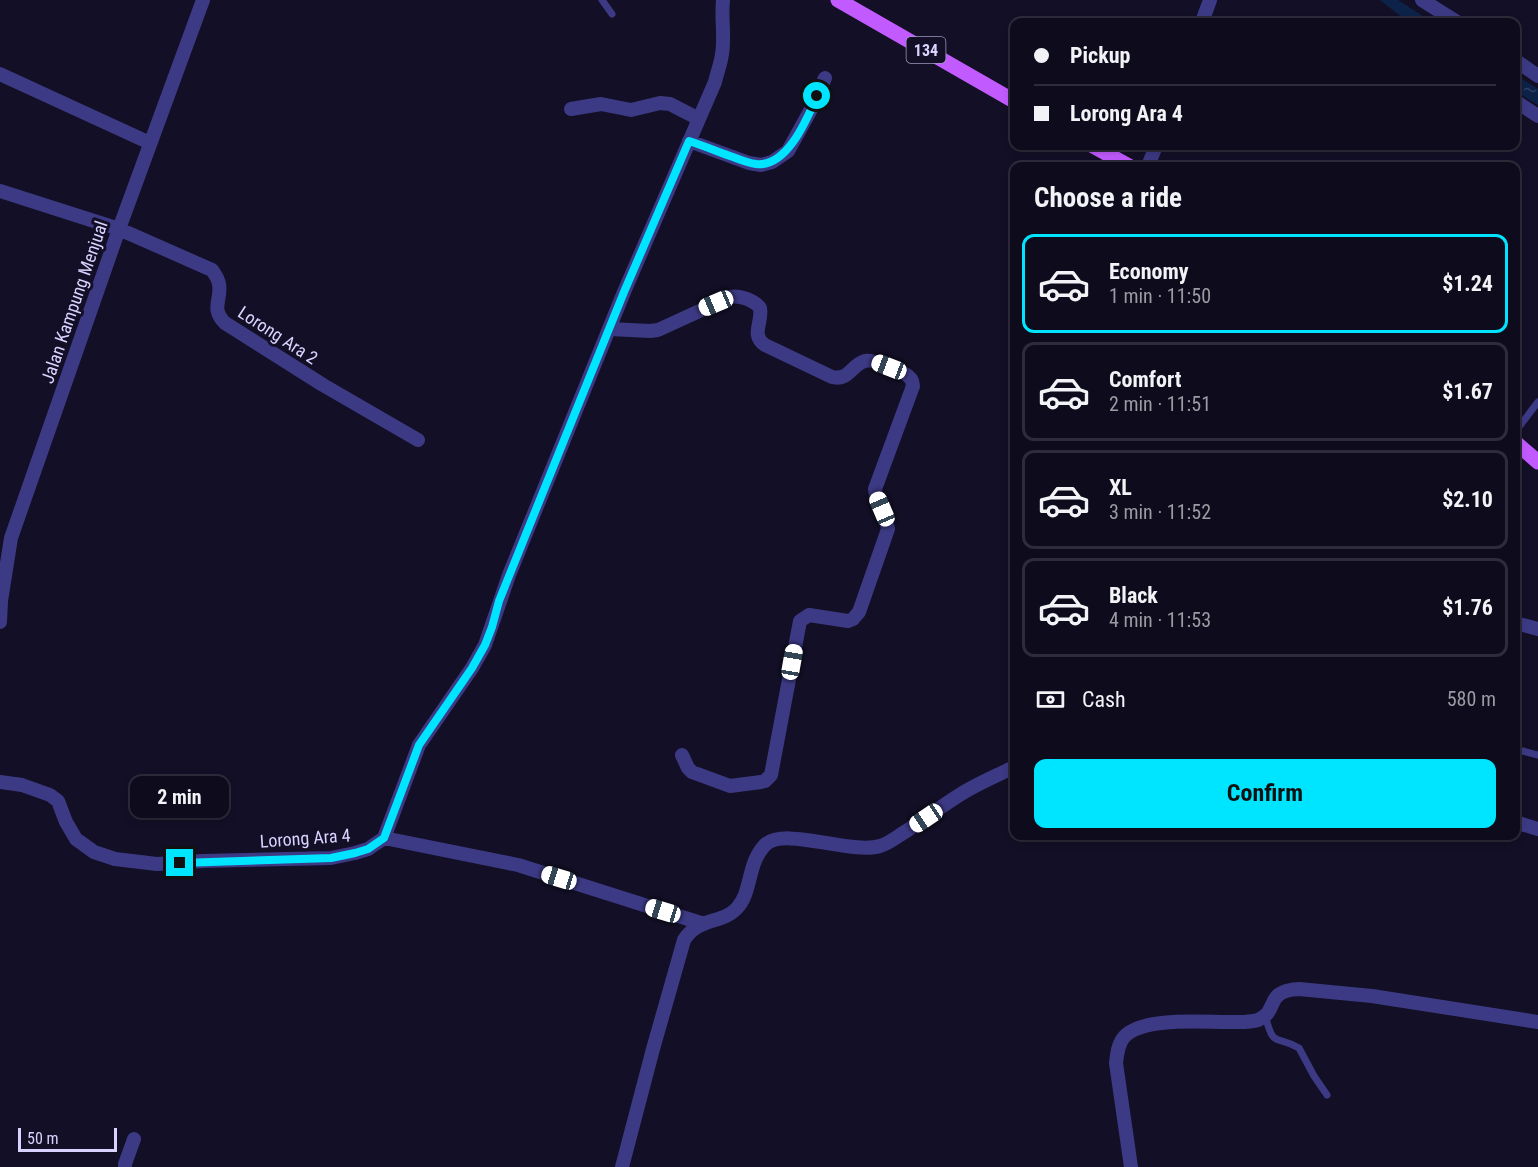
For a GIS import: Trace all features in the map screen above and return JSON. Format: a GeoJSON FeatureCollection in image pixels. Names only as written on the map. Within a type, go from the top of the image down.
{"type":"FeatureCollection","features":[{"type":"Feature","properties":{"kind":"main road","name":"134"},"geometry":{"type":"LineString","coordinates":[[838,0],[1010,99]]}},
{"type":"Feature","properties":{"kind":"main road"},"geometry":{"type":"LineString","coordinates":[[1099,150],[1122,162]]}},
{"type":"Feature","properties":{"kind":"main road"},"geometry":{"type":"LineString","coordinates":[[1520,446],[1538,462]]}},
{"type":"Feature","properties":{"kind":"street","name":"Jalan Kampung Menjual"},"geometry":{"type":"LineString","coordinates":[[0,622],[11,538],[119,229],[203,0]]}},
{"type":"Feature","properties":{"kind":"street"},"geometry":{"type":"LineString","coordinates":[[704,924],[518,866],[384,838],[419,745],[472,668],[485,645],[509,575],[610,328],[715,82],[722,54],[723,0]]}},
{"type":"Feature","properties":{"kind":"street"},"geometry":{"type":"LineString","coordinates":[[1203,18],[1210,0]]}},
{"type":"Feature","properties":{"kind":"street"},"geometry":{"type":"LineString","coordinates":[[1422,0],[1451,18]]}},
{"type":"Feature","properties":{"kind":"street"},"geometry":{"type":"LineString","coordinates":[[1520,63],[1538,76]]}},
{"type":"Feature","properties":{"kind":"street"},"geometry":{"type":"LineString","coordinates":[[0,74],[150,143]]}},
{"type":"Feature","properties":{"kind":"street"},"geometry":{"type":"LineString","coordinates":[[689,141],[749,163],[760,165],[772,162],[788,152],[825,78]]}},
{"type":"Feature","properties":{"kind":"street"},"geometry":{"type":"LineString","coordinates":[[571,109],[601,104],[631,110],[655,103],[665,103],[699,119]]}},
{"type":"Feature","properties":{"kind":"street"},"geometry":{"type":"LineString","coordinates":[[1520,104],[1538,116]]}},
{"type":"Feature","properties":{"kind":"street","name":"Lorong Ara 2"},"geometry":{"type":"LineString","coordinates":[[0,191],[119,229],[212,270],[220,285],[217,313],[225,322],[323,385],[418,440]]}},
{"type":"Feature","properties":{"kind":"street"},"geometry":{"type":"LineString","coordinates":[[610,328],[658,330],[711,304],[737,296],[752,301],[760,308],[757,334],[760,342],[765,345],[836,378],[844,377],[862,362],[869,361],[904,373],[912,381],[913,386],[876,486],[876,496],[888,529],[859,612],[853,620],[848,621],[814,615],[809,615],[800,621],[771,775],[760,782],[730,786],[692,772],[682,755]]}},
{"type":"Feature","properties":{"kind":"street"},"geometry":{"type":"LineString","coordinates":[[1520,624],[1538,629]]}},
{"type":"Feature","properties":{"kind":"street"},"geometry":{"type":"LineString","coordinates":[[622,1167],[652,1049],[684,940],[694,928],[729,915],[737,909],[743,900],[754,859],[766,843],[792,837],[830,845],[879,847],[963,793],[1010,769]]}},
{"type":"Feature","properties":{"kind":"street","name":"Lorong Ara 4"},"geometry":{"type":"LineString","coordinates":[[0,782],[22,785],[50,795],[58,801],[76,839],[94,852],[115,859],[157,864],[331,858],[368,849],[384,838]]}},
{"type":"Feature","properties":{"kind":"street"},"geometry":{"type":"LineString","coordinates":[[1520,824],[1538,829]]}},
{"type":"Feature","properties":{"kind":"street"},"geometry":{"type":"LineString","coordinates":[[1131,1167],[1116,1063],[1118,1049],[1123,1038],[1134,1030],[1172,1022],[1258,1020],[1271,1009],[1277,995],[1289,989],[1372,996],[1538,1022]]}},
{"type":"Feature","properties":{"kind":"street"},"geometry":{"type":"LineString","coordinates":[[125,1167],[134,1139]]}},
{"type":"Feature","properties":{"kind":"lane"},"geometry":{"type":"LineString","coordinates":[[602,0],[612,14]]}},
{"type":"Feature","properties":{"kind":"lane"},"geometry":{"type":"LineString","coordinates":[[1520,425],[1538,402]]}},
{"type":"Feature","properties":{"kind":"lane"},"geometry":{"type":"LineString","coordinates":[[1520,750],[1538,755]]}},
{"type":"Feature","properties":{"kind":"lane"},"geometry":{"type":"LineString","coordinates":[[1265,1015],[1269,1032],[1273,1038],[1296,1046],[1300,1050],[1314,1076],[1328,1095]]}},
{"type":"Feature","properties":{"kind":"water"},"geometry":{"type":"Polygon","coordinates":[[[1380,0],[1398,0],[1426,18],[1403,18],[1380,0]]]}},
{"type":"Feature","properties":{"kind":"water"},"geometry":{"type":"Polygon","coordinates":[[[1520,78],[1538,89],[1538,105],[1520,94],[1520,78]]]}},
{"type":"Feature","properties":{"kind":"route"},"geometry":{"type":"LineString","coordinates":[[180,863],[331,858],[368,849],[384,838],[419,745],[472,668],[485,645],[499,601],[526,534],[624,292],[689,141],[749,163],[760,165],[772,162],[788,152],[817,96]]}}]}
